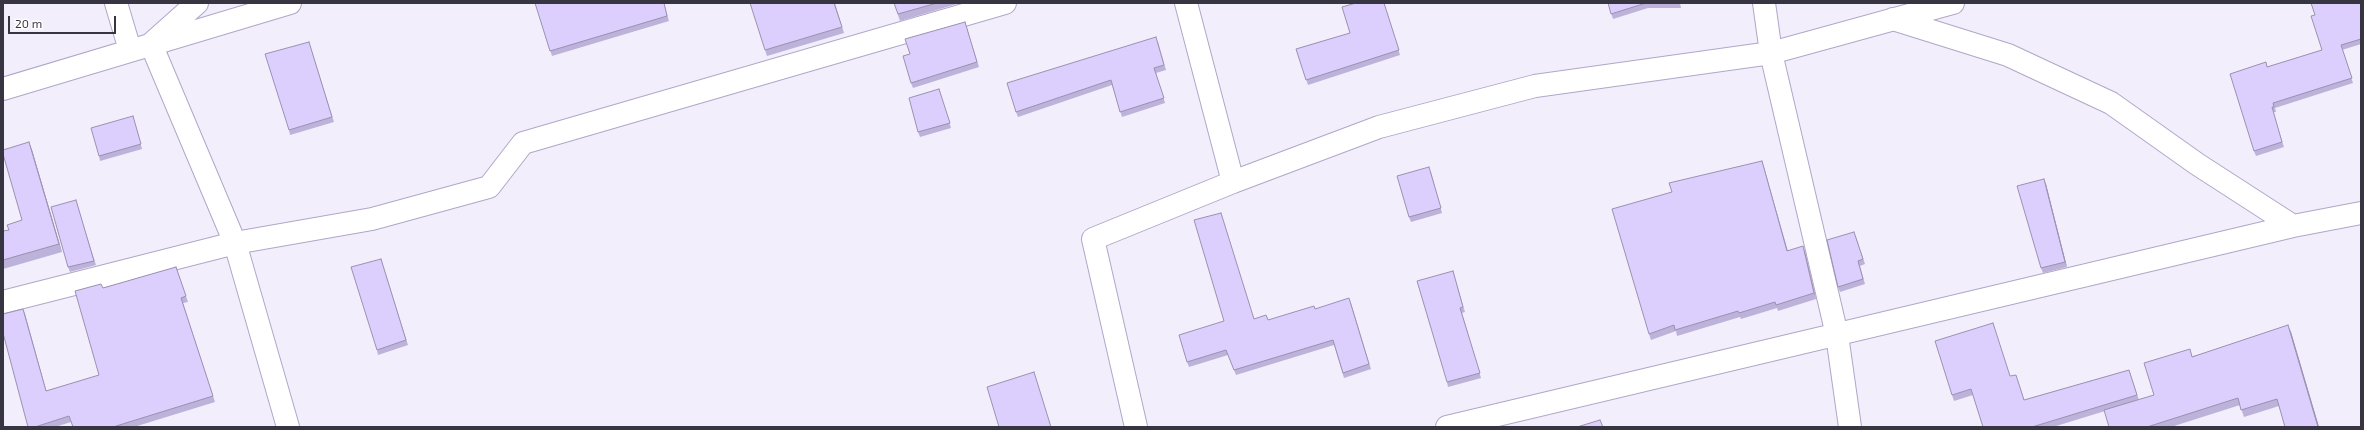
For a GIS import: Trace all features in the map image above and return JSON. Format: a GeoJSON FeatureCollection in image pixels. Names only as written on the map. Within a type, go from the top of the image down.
{"type":"FeatureCollection","features":[{"type":"Feature","properties":{"kind":"street"},"geometry":{"type":"LineString","coordinates":[[116,3],[130,50]]}},
{"type":"Feature","properties":{"kind":"street"},"geometry":{"type":"LineString","coordinates":[[151,44],[197,3]]}},
{"type":"Feature","properties":{"kind":"street"},"geometry":{"type":"LineString","coordinates":[[3,89],[290,3]]}},
{"type":"Feature","properties":{"kind":"street"},"geometry":{"type":"LineString","coordinates":[[3,302],[235,242],[372,219],[489,187],[523,143],[1005,3]]}},
{"type":"Feature","properties":{"kind":"street"},"geometry":{"type":"LineString","coordinates":[[1186,3],[1233,182]]}},
{"type":"Feature","properties":{"kind":"street"},"geometry":{"type":"LineString","coordinates":[[1764,3],[1772,53],[1837,335],[1850,427]]}},
{"type":"Feature","properties":{"kind":"street"},"geometry":{"type":"LineString","coordinates":[[1136,427],[1093,239],[1233,182],[1379,127],[1534,86],[1772,53],[1953,3]]}},
{"type":"Feature","properties":{"kind":"street"},"geometry":{"type":"LineString","coordinates":[[1893,19],[2008,55],[2111,103],[2197,164],[2293,226]]}},
{"type":"Feature","properties":{"kind":"street"},"geometry":{"type":"LineString","coordinates":[[151,44],[235,242],[288,427]]}},
{"type":"Feature","properties":{"kind":"street"},"geometry":{"type":"LineString","coordinates":[[1447,427],[2293,226],[2361,214]]}},
{"type":"Feature","properties":{"kind":"building"},"geometry":{"type":"Polygon","coordinates":[[[535,3],[664,3],[667,16],[550,51],[535,3]]]}},
{"type":"Feature","properties":{"kind":"building"},"geometry":{"type":"Polygon","coordinates":[[[750,3],[834,3],[842,27],[765,50],[750,3]]]}},
{"type":"Feature","properties":{"kind":"building"},"geometry":{"type":"Polygon","coordinates":[[[894,3],[937,3],[898,14],[894,3]]]}},
{"type":"Feature","properties":{"kind":"building"},"geometry":{"type":"Polygon","coordinates":[[[1356,3],[1384,3],[1399,50],[1306,80],[1296,49],[1350,33],[1342,7],[1356,3]]]}},
{"type":"Feature","properties":{"kind":"building"},"geometry":{"type":"Polygon","coordinates":[[[1608,3],[1646,3],[1611,14],[1608,3]]]}},
{"type":"Feature","properties":{"kind":"building"},"geometry":{"type":"Polygon","coordinates":[[[2311,3],[2360,3],[2361,39],[2341,45],[2352,78],[2273,103],[2274,107],[2272,107],[2282,142],[2254,151],[2230,74],[2266,62],[2267,67],[2322,50],[2311,16],[2315,15],[2311,3]]]}},
{"type":"Feature","properties":{"kind":"building"},"geometry":{"type":"Polygon","coordinates":[[[965,22],[977,62],[911,83],[903,56],[910,54],[905,39],[965,22]]]}},
{"type":"Feature","properties":{"kind":"building"},"geometry":{"type":"Polygon","coordinates":[[[1156,37],[1164,65],[1154,68],[1164,98],[1120,112],[1111,80],[1016,112],[1007,83],[1156,37]]]}},
{"type":"Feature","properties":{"kind":"building"},"geometry":{"type":"Polygon","coordinates":[[[309,42],[332,117],[289,130],[265,54],[309,42]]]}},
{"type":"Feature","properties":{"kind":"building"},"geometry":{"type":"Polygon","coordinates":[[[939,89],[950,123],[918,132],[909,98],[939,89]]]}},
{"type":"Feature","properties":{"kind":"building"},"geometry":{"type":"Polygon","coordinates":[[[133,116],[141,144],[99,156],[91,128],[133,116]]]}},
{"type":"Feature","properties":{"kind":"building"},"geometry":{"type":"Polygon","coordinates":[[[29,142],[59,244],[3,260],[3,231],[9,230],[7,225],[22,220],[3,150],[29,142]]]}},
{"type":"Feature","properties":{"kind":"building"},"geometry":{"type":"Polygon","coordinates":[[[1762,161],[1787,251],[1803,246],[1814,293],[1776,305],[1775,302],[1739,313],[1738,311],[1675,330],[1674,325],[1649,334],[1612,209],[1672,192],[1669,183],[1762,161]]]}},
{"type":"Feature","properties":{"kind":"building"},"geometry":{"type":"Polygon","coordinates":[[[1429,167],[1441,208],[1409,217],[1397,176],[1429,167]]]}},
{"type":"Feature","properties":{"kind":"building"},"geometry":{"type":"Polygon","coordinates":[[[2044,179],[2065,262],[2041,268],[2017,186],[2044,179]]]}},
{"type":"Feature","properties":{"kind":"building"},"geometry":{"type":"Polygon","coordinates":[[[76,200],[94,261],[68,267],[51,207],[76,200]]]}},
{"type":"Feature","properties":{"kind":"building"},"geometry":{"type":"Polygon","coordinates":[[[1221,213],[1254,319],[1266,315],[1268,320],[1314,306],[1315,309],[1349,298],[1369,364],[1343,373],[1333,340],[1234,370],[1226,350],[1187,362],[1179,335],[1224,321],[1194,220],[1221,213]]]}},
{"type":"Feature","properties":{"kind":"building"},"geometry":{"type":"Polygon","coordinates":[[[1854,232],[1863,259],[1858,261],[1863,279],[1838,287],[1827,240],[1854,232]]]}},
{"type":"Feature","properties":{"kind":"building"},"geometry":{"type":"Polygon","coordinates":[[[381,259],[406,340],[377,350],[351,267],[381,259]]]}},
{"type":"Feature","properties":{"kind":"building"},"geometry":{"type":"Polygon","coordinates":[[[176,267],[186,296],[181,298],[213,396],[113,427],[73,427],[69,416],[35,427],[28,427],[3,333],[3,314],[23,309],[46,391],[99,375],[75,291],[101,284],[103,288],[176,267]]]}},
{"type":"Feature","properties":{"kind":"building"},"geometry":{"type":"Polygon","coordinates":[[[1453,271],[1463,307],[1460,308],[1480,373],[1447,382],[1417,281],[1453,271]]]}},
{"type":"Feature","properties":{"kind":"building"},"geometry":{"type":"Polygon","coordinates":[[[1993,323],[2010,376],[2016,375],[2024,400],[2129,370],[2137,395],[2032,427],[1983,427],[1971,389],[1952,395],[1935,341],[1993,323]]]}},
{"type":"Feature","properties":{"kind":"building"},"geometry":{"type":"Polygon","coordinates":[[[2288,325],[2318,427],[2285,427],[2277,399],[2241,410],[2238,398],[2147,427],[2109,427],[2104,410],[2154,395],[2144,363],[2190,349],[2192,357],[2288,325]]]}},
{"type":"Feature","properties":{"kind":"building"},"geometry":{"type":"Polygon","coordinates":[[[1034,372],[1051,427],[999,427],[987,387],[1034,372]]]}},
{"type":"Feature","properties":{"kind":"building"},"geometry":{"type":"Polygon","coordinates":[[[1600,420],[1603,427],[1577,427],[1600,420]]]}}]}
